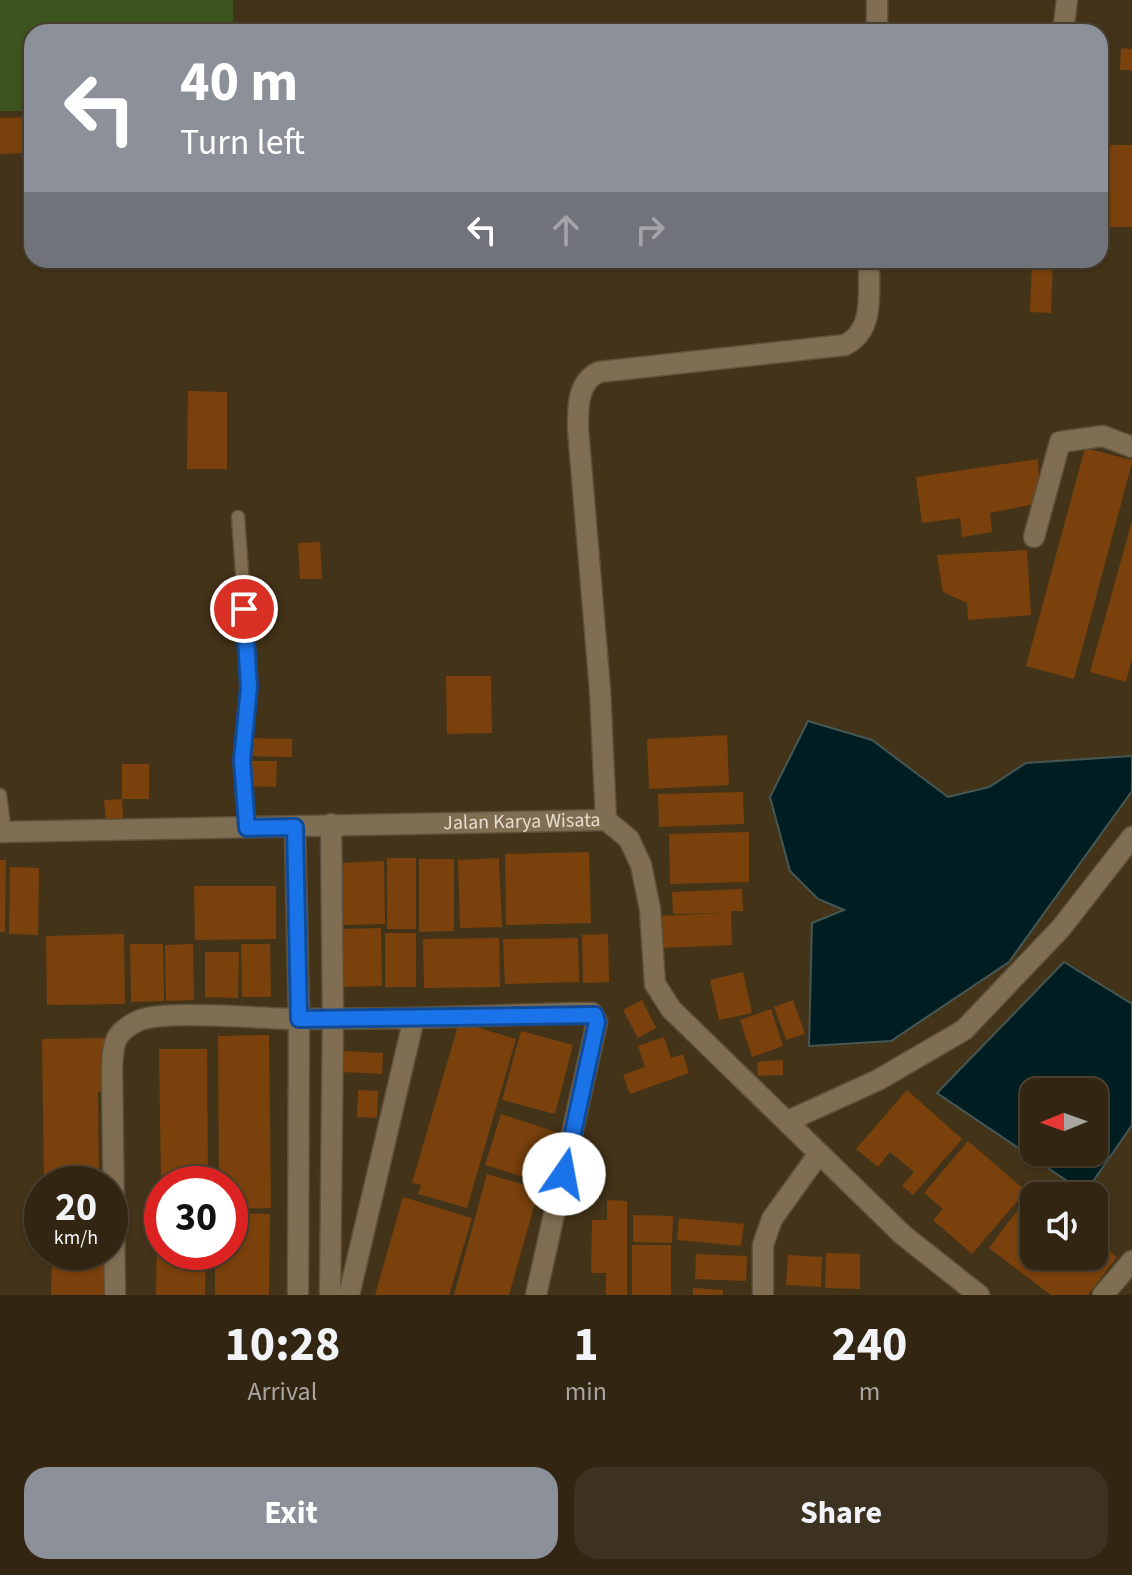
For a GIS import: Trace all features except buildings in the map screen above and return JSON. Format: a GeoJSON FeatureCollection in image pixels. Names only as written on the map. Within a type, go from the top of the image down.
{"type":"FeatureCollection","features":[{"type":"Feature","properties":{"kind":"street"},"geometry":{"type":"LineString","coordinates":[[877,0],[877,24]]}},
{"type":"Feature","properties":{"kind":"street"},"geometry":{"type":"LineString","coordinates":[[1064,24],[1067,0]]}},
{"type":"Feature","properties":{"kind":"street"},"geometry":{"type":"LineString","coordinates":[[606,820],[600,690],[578,429],[581,393],[588,378],[599,372],[845,345],[860,335],[867,320],[869,268]]}},
{"type":"Feature","properties":{"kind":"street"},"geometry":{"type":"LineString","coordinates":[[1034,537],[1060,442],[1103,436],[1132,447]]}},
{"type":"Feature","properties":{"kind":"street","name":"Jalan Karya Wisata"},"geometry":{"type":"LineString","coordinates":[[2,832],[606,820],[629,839],[641,865],[650,909],[655,984],[671,1009],[903,1235],[979,1295]]}},
{"type":"Feature","properties":{"kind":"street"},"geometry":{"type":"LineString","coordinates":[[330,1295],[333,1018],[331,824]]}},
{"type":"Feature","properties":{"kind":"street"},"geometry":{"type":"LineString","coordinates":[[295,827],[299,1019],[298,1295]]}},
{"type":"Feature","properties":{"kind":"street"},"geometry":{"type":"LineString","coordinates":[[788,1121],[878,1080],[964,1030],[1061,928],[1132,837]]}},
{"type":"Feature","properties":{"kind":"street"},"geometry":{"type":"LineString","coordinates":[[115,1295],[113,1041],[124,1029],[150,1017],[414,1018],[592,1013],[597,1019],[536,1295]]}},
{"type":"Feature","properties":{"kind":"street"},"geometry":{"type":"LineString","coordinates":[[349,1295],[414,1018]]}},
{"type":"Feature","properties":{"kind":"street"},"geometry":{"type":"LineString","coordinates":[[763,1295],[763,1245],[772,1219],[818,1155]]}},
{"type":"Feature","properties":{"kind":"street"},"geometry":{"type":"LineString","coordinates":[[1103,1295],[1132,1261]]}},
{"type":"Feature","properties":{"kind":"lane"},"geometry":{"type":"LineString","coordinates":[[238,517],[249,670],[242,760],[247,828]]}},
{"type":"Feature","properties":{"kind":"lane"},"geometry":{"type":"LineString","coordinates":[[0,795],[2,832]]}},
{"type":"Feature","properties":{"kind":"green space"},"geometry":{"type":"Polygon","coordinates":[[[0,0],[233,0],[233,24],[24,24],[24,111],[0,111],[0,0]]]}},
{"type":"Feature","properties":{"kind":"water"},"geometry":{"type":"Polygon","coordinates":[[[808,721],[872,740],[948,797],[989,787],[1026,763],[1132,756],[1132,791],[1009,962],[891,1041],[809,1046],[812,923],[844,910],[818,899],[790,871],[770,797],[808,721]]]}},
{"type":"Feature","properties":{"kind":"water"},"geometry":{"type":"Polygon","coordinates":[[[1064,962],[1132,1004],[1132,1125],[1108,1160],[1108,1078],[1020,1078],[1020,1149],[937,1093],[1064,962]]]}},
{"type":"Feature","properties":{"kind":"water"},"geometry":{"type":"Polygon","coordinates":[[[1045,1166],[1104,1166],[1093,1182],[1069,1182],[1045,1166]]]}},
{"type":"Feature","properties":{"kind":"route"},"geometry":{"type":"LineString","coordinates":[[244,609],[249,670],[242,760],[247,828],[295,827],[299,1019],[592,1013],[597,1022],[564,1174]]}}]}
